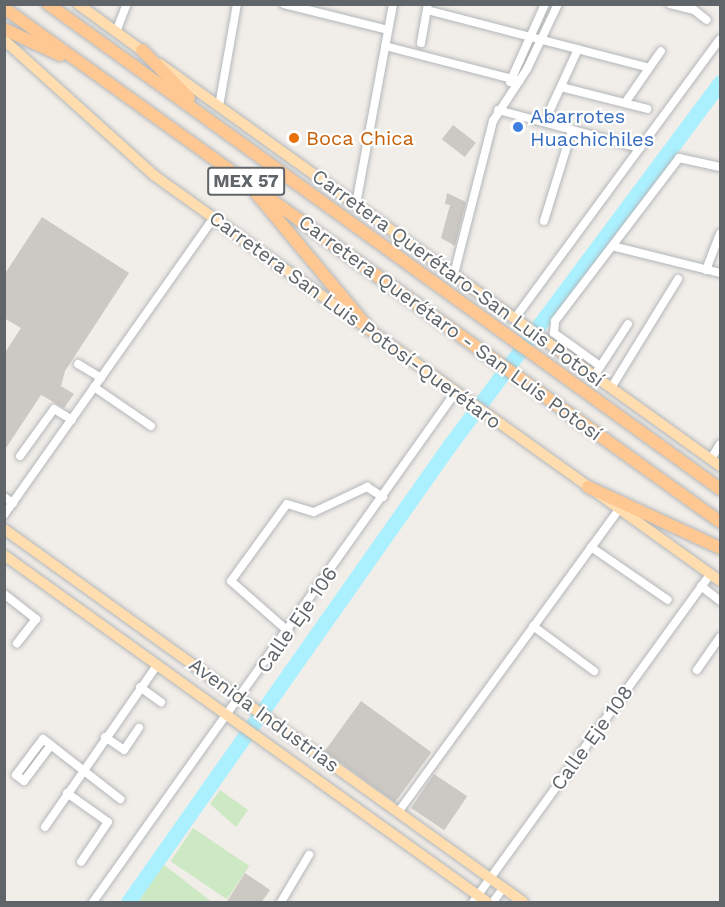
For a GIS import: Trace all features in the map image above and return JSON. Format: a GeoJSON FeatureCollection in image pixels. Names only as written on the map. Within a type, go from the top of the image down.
{"type":"FeatureCollection","features":[{"type":"Feature","properties":{"kind":"highway","name":"Carretera Querétaro - San Luis Potosí"},"geometry":{"type":"LineString","coordinates":[[48,4],[720,489]]}},
{"type":"Feature","properties":{"kind":"highway","name":"Carretera Querétaro - San Luis Potosí"},"geometry":{"type":"LineString","coordinates":[[4,8],[720,522]]}},
{"type":"Feature","properties":{"kind":"highway"},"geometry":{"type":"LineString","coordinates":[[4,21],[33,42]]}},
{"type":"Feature","properties":{"kind":"highway"},"geometry":{"type":"LineString","coordinates":[[4,29],[88,69]]}},
{"type":"Feature","properties":{"kind":"highway"},"geometry":{"type":"LineString","coordinates":[[142,50],[210,120]]}},
{"type":"Feature","properties":{"kind":"highway"},"geometry":{"type":"LineString","coordinates":[[246,181],[369,329]]}},
{"type":"Feature","properties":{"kind":"highway"},"geometry":{"type":"LineString","coordinates":[[588,487],[720,548]]}},
{"type":"Feature","properties":{"kind":"main road","name":"Carretera Querétaro-San Luis Potosí"},"geometry":{"type":"LineString","coordinates":[[82,6],[720,466]]}},
{"type":"Feature","properties":{"kind":"main road","name":"Carretera San Luis Potosí-Querétaro"},"geometry":{"type":"LineString","coordinates":[[4,40],[155,176],[720,581]]}},
{"type":"Feature","properties":{"kind":"main road","name":"Avenida Industrias"},"geometry":{"type":"LineString","coordinates":[[4,529],[399,811],[523,903]]}},
{"type":"Feature","properties":{"kind":"main road","name":"Avenida Industrias"},"geometry":{"type":"LineString","coordinates":[[4,555],[260,738],[479,900]]}},
{"type":"Feature","properties":{"kind":"street"},"geometry":{"type":"LineString","coordinates":[[116,32],[127,4]]}},
{"type":"Feature","properties":{"kind":"street"},"geometry":{"type":"LineString","coordinates":[[219,106],[237,4]]}},
{"type":"Feature","properties":{"kind":"street"},"geometry":{"type":"LineString","coordinates":[[284,4],[388,30]]}},
{"type":"Feature","properties":{"kind":"street"},"geometry":{"type":"LineString","coordinates":[[356,204],[393,4]]}},
{"type":"Feature","properties":{"kind":"street"},"geometry":{"type":"LineString","coordinates":[[510,92],[511,78],[545,4]]}},
{"type":"Feature","properties":{"kind":"street"},"geometry":{"type":"LineString","coordinates":[[454,274],[498,110],[520,81],[543,40],[558,4]]}},
{"type":"Feature","properties":{"kind":"street"},"geometry":{"type":"LineString","coordinates":[[670,4],[694,10],[707,20]]}},
{"type":"Feature","properties":{"kind":"street"},"geometry":{"type":"LineString","coordinates":[[421,43],[427,7],[649,68]]}},
{"type":"Feature","properties":{"kind":"street"},"geometry":{"type":"LineString","coordinates":[[518,321],[720,39]]}},
{"type":"Feature","properties":{"kind":"street"},"geometry":{"type":"LineString","coordinates":[[385,46],[520,81]]}},
{"type":"Feature","properties":{"kind":"street"},"geometry":{"type":"LineString","coordinates":[[550,110],[578,49]]}},
{"type":"Feature","properties":{"kind":"street"},"geometry":{"type":"LineString","coordinates":[[625,103],[661,51]]}},
{"type":"Feature","properties":{"kind":"street"},"geometry":{"type":"LineString","coordinates":[[561,87],[647,109]]}},
{"type":"Feature","properties":{"kind":"street"},"geometry":{"type":"LineString","coordinates":[[498,110],[640,148]]}},
{"type":"Feature","properties":{"kind":"street"},"geometry":{"type":"LineString","coordinates":[[544,221],[572,130]]}},
{"type":"Feature","properties":{"kind":"street"},"geometry":{"type":"LineString","coordinates":[[600,366],[553,327],[616,247],[679,158],[720,167]]}},
{"type":"Feature","properties":{"kind":"street"},"geometry":{"type":"LineString","coordinates":[[4,515],[213,219]]}},
{"type":"Feature","properties":{"kind":"street"},"geometry":{"type":"LineString","coordinates":[[706,270],[720,234]]}},
{"type":"Feature","properties":{"kind":"street"},"geometry":{"type":"LineString","coordinates":[[616,247],[720,273]]}},
{"type":"Feature","properties":{"kind":"street"},"geometry":{"type":"LineString","coordinates":[[610,388],[678,279]]}},
{"type":"Feature","properties":{"kind":"street"},"geometry":{"type":"LineString","coordinates":[[594,376],[628,324]]}},
{"type":"Feature","properties":{"kind":"street"},"geometry":{"type":"LineString","coordinates":[[78,364],[101,378]]}},
{"type":"Feature","properties":{"kind":"street"},"geometry":{"type":"LineString","coordinates":[[94,387],[151,426]]}},
{"type":"Feature","properties":{"kind":"street","name":"Calle Eje 106"},"geometry":{"type":"LineString","coordinates":[[93,903],[235,720],[289,632],[455,393]]}},
{"type":"Feature","properties":{"kind":"street"},"geometry":{"type":"LineString","coordinates":[[20,456],[54,409],[72,420]]}},
{"type":"Feature","properties":{"kind":"street"},"geometry":{"type":"LineString","coordinates":[[711,459],[720,444]]}},
{"type":"Feature","properties":{"kind":"street"},"geometry":{"type":"LineString","coordinates":[[289,632],[231,581],[287,504],[314,512],[367,487],[383,497]]}},
{"type":"Feature","properties":{"kind":"street"},"geometry":{"type":"LineString","coordinates":[[4,497],[13,503]]}},
{"type":"Feature","properties":{"kind":"street"},"geometry":{"type":"LineString","coordinates":[[399,811],[619,509]]}},
{"type":"Feature","properties":{"kind":"street"},"geometry":{"type":"LineString","coordinates":[[591,547],[668,600]]}},
{"type":"Feature","properties":{"kind":"street","name":"Calle Eje 108"},"geometry":{"type":"LineString","coordinates":[[479,900],[491,879],[710,574]]}},
{"type":"Feature","properties":{"kind":"street"},"geometry":{"type":"LineString","coordinates":[[701,586],[720,601]]}},
{"type":"Feature","properties":{"kind":"street"},"geometry":{"type":"LineString","coordinates":[[4,594],[36,619],[17,643]]}},
{"type":"Feature","properties":{"kind":"street"},"geometry":{"type":"LineString","coordinates":[[533,626],[594,671]]}},
{"type":"Feature","properties":{"kind":"street"},"geometry":{"type":"LineString","coordinates":[[697,670],[720,637]]}},
{"type":"Feature","properties":{"kind":"street"},"geometry":{"type":"LineString","coordinates":[[45,827],[157,664]]}},
{"type":"Feature","properties":{"kind":"street"},"geometry":{"type":"LineString","coordinates":[[140,687],[161,702]]}},
{"type":"Feature","properties":{"kind":"street"},"geometry":{"type":"LineString","coordinates":[[105,737],[124,750],[139,728]]}},
{"type":"Feature","properties":{"kind":"street"},"geometry":{"type":"LineString","coordinates":[[51,745],[24,781],[16,774],[43,739],[51,745],[82,770],[120,799]]}},
{"type":"Feature","properties":{"kind":"street"},"geometry":{"type":"LineString","coordinates":[[67,794],[108,822],[81,862]]}},
{"type":"Feature","properties":{"kind":"street"},"geometry":{"type":"LineString","coordinates":[[281,903],[309,855]]}},
{"type":"Feature","properties":{"kind":"street"},"geometry":{"type":"LineString","coordinates":[[493,903],[503,888]]}},
{"type":"Feature","properties":{"kind":"green space"},"geometry":{"type":"Polygon","coordinates":[[[220,790],[248,810],[236,827],[210,804],[220,790]]]}},
{"type":"Feature","properties":{"kind":"green space"},"geometry":{"type":"Polygon","coordinates":[[[193,828],[249,866],[227,899],[171,861],[193,828]]]}},
{"type":"Feature","properties":{"kind":"green space"},"geometry":{"type":"Polygon","coordinates":[[[163,864],[212,902],[138,902],[163,864]]]}},
{"type":"Feature","properties":{"kind":"building"},"geometry":{"type":"Polygon","coordinates":[[[453,125],[476,143],[465,157],[442,139],[453,125]]]}},
{"type":"Feature","properties":{"kind":"building"},"geometry":{"type":"Polygon","coordinates":[[[447,193],[466,202],[455,246],[441,238],[450,205],[445,204],[447,193]]]}},
{"type":"Feature","properties":{"kind":"building"},"geometry":{"type":"Polygon","coordinates":[[[42,217],[129,273],[65,371],[61,386],[74,394],[64,408],[41,395],[4,451],[4,354],[21,328],[4,318],[4,275],[42,217]]]}},
{"type":"Feature","properties":{"kind":"building"},"geometry":{"type":"Polygon","coordinates":[[[361,701],[431,752],[395,802],[325,751],[361,701]]]}},
{"type":"Feature","properties":{"kind":"building"},"geometry":{"type":"Polygon","coordinates":[[[434,774],[467,796],[444,830],[411,808],[434,774]]]}},
{"type":"Feature","properties":{"kind":"building"},"geometry":{"type":"Polygon","coordinates":[[[245,873],[270,890],[261,903],[226,903],[245,873]]]}},
{"type":"Feature","properties":{"kind":"waterway"},"geometry":{"type":"LineString","coordinates":[[128,902],[449,446],[720,82]]}},
{"type":"Feature","properties":{"kind":"place","name":"Abarrotes Huachichiles"},"geometry":{"type":"Point","coordinates":[518,127]}},
{"type":"Feature","properties":{"kind":"place","name":"Boca Chica"},"geometry":{"type":"Point","coordinates":[294,138]}}]}
